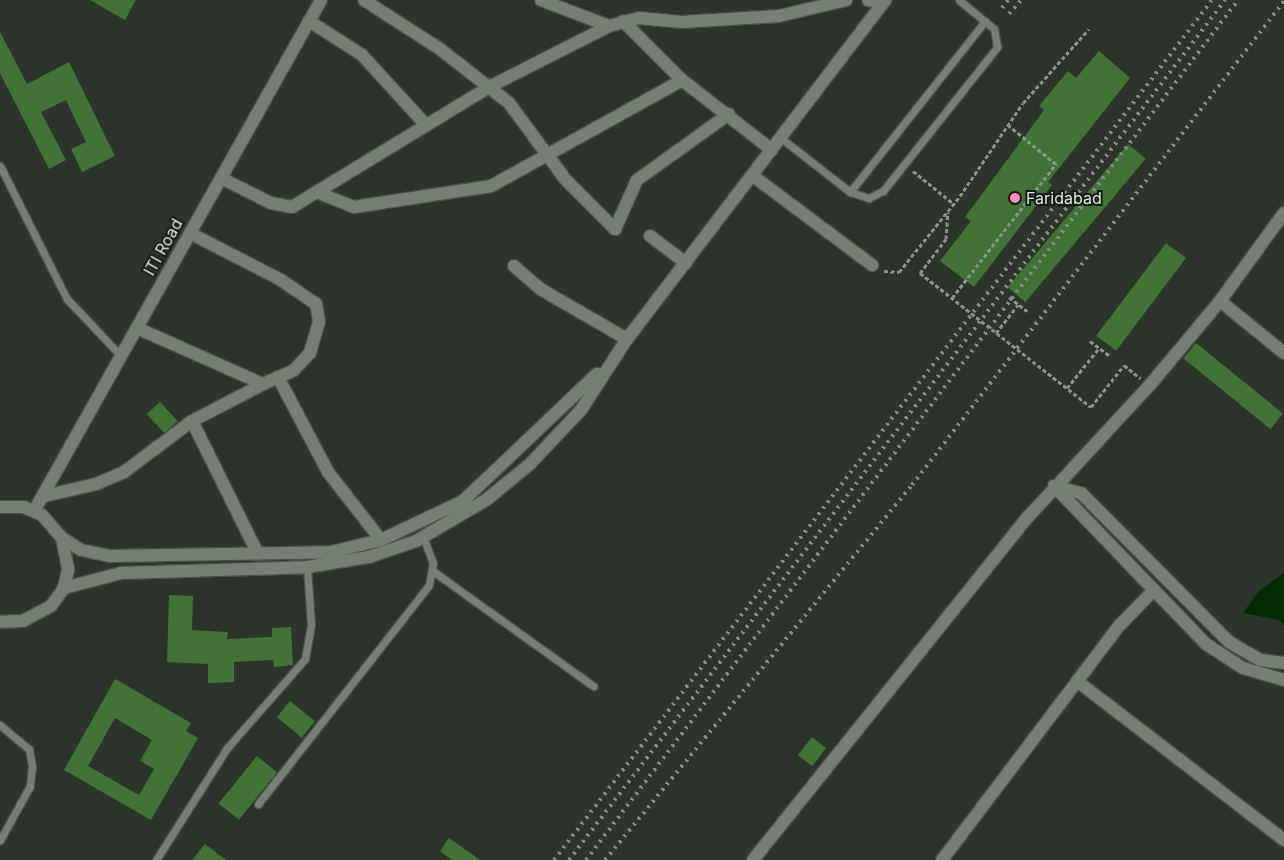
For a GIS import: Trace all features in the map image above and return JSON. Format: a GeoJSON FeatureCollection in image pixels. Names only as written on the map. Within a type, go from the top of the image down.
{"type":"FeatureCollection","features":[{"type":"Feature","properties":{"kind":"street","name":"ITI Road"},"geometry":{"type":"LineString","coordinates":[[34,511],[321,0]]}},
{"type":"Feature","properties":{"kind":"street"},"geometry":{"type":"LineString","coordinates":[[364,0],[489,87],[526,121],[548,154],[588,205],[615,229],[637,180],[729,114]]}},
{"type":"Feature","properties":{"kind":"street"},"geometry":{"type":"LineString","coordinates":[[541,0],[608,26]]}},
{"type":"Feature","properties":{"kind":"street"},"geometry":{"type":"LineString","coordinates":[[221,178],[284,207],[292,207],[319,193],[489,87],[608,26],[623,22],[731,22],[779,16],[846,0]]}},
{"type":"Feature","properties":{"kind":"street"},"geometry":{"type":"LineString","coordinates":[[868,0],[884,2]]}},
{"type":"Feature","properties":{"kind":"street"},"geometry":{"type":"LineString","coordinates":[[64,588],[121,573],[306,567],[369,557],[423,537],[466,514],[530,464],[581,410],[627,339],[884,2]]}},
{"type":"Feature","properties":{"kind":"street"},"geometry":{"type":"LineString","coordinates":[[309,21],[362,55],[426,125]]}},
{"type":"Feature","properties":{"kind":"street"},"geometry":{"type":"LineString","coordinates":[[623,22],[682,80],[729,114],[772,150]]}},
{"type":"Feature","properties":{"kind":"street"},"geometry":{"type":"LineString","coordinates":[[319,193],[354,207],[390,203],[457,188],[491,186],[682,80]]}},
{"type":"Feature","properties":{"kind":"street"},"geometry":{"type":"LineString","coordinates":[[753,176],[872,265]]}},
{"type":"Feature","properties":{"kind":"street"},"geometry":{"type":"LineString","coordinates":[[753,860],[1054,486],[1149,386],[1220,301],[1284,213]]}},
{"type":"Feature","properties":{"kind":"street"},"geometry":{"type":"LineString","coordinates":[[44,496],[80,489],[124,472],[192,421],[294,370],[310,353],[319,322],[316,304],[281,280],[190,233]]}},
{"type":"Feature","properties":{"kind":"street"},"geometry":{"type":"LineString","coordinates":[[650,236],[686,263]]}},
{"type":"Feature","properties":{"kind":"street"},"geometry":{"type":"LineString","coordinates":[[514,266],[542,290],[627,339]]}},
{"type":"Feature","properties":{"kind":"street"},"geometry":{"type":"LineString","coordinates":[[1220,301],[1284,353]]}},
{"type":"Feature","properties":{"kind":"street"},"geometry":{"type":"LineString","coordinates":[[137,328],[263,384]]}},
{"type":"Feature","properties":{"kind":"street"},"geometry":{"type":"LineString","coordinates":[[0,507],[34,511],[62,538],[81,550],[110,556],[331,552],[381,540],[463,501],[610,363]]}},
{"type":"Feature","properties":{"kind":"street"},"geometry":{"type":"LineString","coordinates":[[278,377],[328,472],[381,540]]}},
{"type":"Feature","properties":{"kind":"street"},"geometry":{"type":"LineString","coordinates":[[192,421],[258,554]]}},
{"type":"Feature","properties":{"kind":"street"},"geometry":{"type":"LineString","coordinates":[[1054,486],[1206,644],[1243,668],[1284,680]]}},
{"type":"Feature","properties":{"kind":"street"},"geometry":{"type":"LineString","coordinates":[[1054,486],[1081,492],[1229,642],[1260,660],[1284,663]]}},
{"type":"Feature","properties":{"kind":"street"},"geometry":{"type":"LineString","coordinates":[[0,622],[23,621],[51,606],[64,588],[68,570],[62,538]]}},
{"type":"Feature","properties":{"kind":"street"},"geometry":{"type":"LineString","coordinates":[[949,858],[1077,681],[1120,625],[1154,590]]}},
{"type":"Feature","properties":{"kind":"street"},"geometry":{"type":"LineString","coordinates":[[1077,681],[1284,840]]}},
{"type":"Feature","properties":{"kind":"lane"},"geometry":{"type":"LineString","coordinates":[[781,138],[850,192],[869,198],[883,191],[907,166],[997,47],[994,29],[959,0]]}},
{"type":"Feature","properties":{"kind":"lane"},"geometry":{"type":"LineString","coordinates":[[850,192],[985,21]]}},
{"type":"Feature","properties":{"kind":"lane"},"geometry":{"type":"LineString","coordinates":[[0,166],[67,299],[121,356]]}},
{"type":"Feature","properties":{"kind":"lane"},"geometry":{"type":"LineString","coordinates":[[423,537],[434,572],[594,686]]}},
{"type":"Feature","properties":{"kind":"lane"},"geometry":{"type":"LineString","coordinates":[[156,860],[227,748],[305,659],[311,625],[306,567]]}},
{"type":"Feature","properties":{"kind":"lane"},"geometry":{"type":"LineString","coordinates":[[258,804],[429,585],[434,572]]}},
{"type":"Feature","properties":{"kind":"lane"},"geometry":{"type":"LineString","coordinates":[[0,725],[29,749],[32,766],[30,786],[0,840]]}},
{"type":"Feature","properties":{"kind":"path"},"geometry":{"type":"LineString","coordinates":[[872,265],[887,273],[899,272],[954,204],[1008,125],[1089,29]]}},
{"type":"Feature","properties":{"kind":"path"},"geometry":{"type":"LineString","coordinates":[[952,298],[1056,164],[1008,125]]}},
{"type":"Feature","properties":{"kind":"path"},"geometry":{"type":"LineString","coordinates":[[907,166],[954,204]]}},
{"type":"Feature","properties":{"kind":"path"},"geometry":{"type":"LineString","coordinates":[[948,212],[946,239],[920,273],[1091,407],[1124,364],[1149,386]]}},
{"type":"Feature","properties":{"kind":"path"},"geometry":{"type":"LineString","coordinates":[[1009,297],[1027,312]]}},
{"type":"Feature","properties":{"kind":"path"},"geometry":{"type":"LineString","coordinates":[[996,333],[1018,305]]}},
{"type":"Feature","properties":{"kind":"path"},"geometry":{"type":"LineString","coordinates":[[1090,341],[1110,356]]}},
{"type":"Feature","properties":{"kind":"path"},"geometry":{"type":"LineString","coordinates":[[1067,388],[1099,348]]}},
{"type":"Feature","properties":{"kind":"shaded area"},"geometry":{"type":"Polygon","coordinates":[[[1284,573],[1284,626],[1279,620],[1243,613],[1258,592],[1284,573]]]}},
{"type":"Feature","properties":{"kind":"building"},"geometry":{"type":"Polygon","coordinates":[[[90,0],[136,0],[125,20],[90,0]]]}},
{"type":"Feature","properties":{"kind":"building"},"geometry":{"type":"Polygon","coordinates":[[[0,32],[27,84],[69,62],[115,156],[82,172],[71,149],[86,142],[66,100],[41,112],[66,160],[49,169],[0,73],[0,32]]]}},
{"type":"Feature","properties":{"kind":"building"},"geometry":{"type":"Polygon","coordinates":[[[1099,51],[1130,78],[1048,182],[1052,185],[974,287],[940,261],[971,221],[965,217],[1044,110],[1039,106],[1068,71],[1076,78],[1099,51]]]}},
{"type":"Feature","properties":{"kind":"building"},"geometry":{"type":"Polygon","coordinates":[[[1128,144],[1146,159],[1025,302],[1008,287],[1128,144]]]}},
{"type":"Feature","properties":{"kind":"building"},"geometry":{"type":"Polygon","coordinates":[[[1166,243],[1186,258],[1116,351],[1096,336],[1166,243]]]}},
{"type":"Feature","properties":{"kind":"building"},"geometry":{"type":"Polygon","coordinates":[[[1196,343],[1283,413],[1270,429],[1183,359],[1196,343]]]}},
{"type":"Feature","properties":{"kind":"building"},"geometry":{"type":"Polygon","coordinates":[[[160,402],[178,421],[165,433],[147,414],[160,402]]]}},
{"type":"Feature","properties":{"kind":"building"},"geometry":{"type":"Polygon","coordinates":[[[169,595],[193,596],[192,630],[228,632],[227,639],[272,637],[272,628],[291,627],[293,665],[274,667],[273,660],[234,662],[234,682],[208,683],[208,664],[167,662],[169,595]]]}},
{"type":"Feature","properties":{"kind":"building"},"geometry":{"type":"Polygon","coordinates":[[[115,679],[191,723],[186,731],[198,738],[151,820],[64,770],[115,679]],[[115,718],[88,766],[139,795],[154,769],[140,761],[152,740],[115,718]]]}},
{"type":"Feature","properties":{"kind":"building"},"geometry":{"type":"Polygon","coordinates":[[[290,701],[315,721],[302,737],[277,717],[290,701]]]}},
{"type":"Feature","properties":{"kind":"building"},"geometry":{"type":"Polygon","coordinates":[[[812,737],[826,748],[812,766],[798,755],[812,737]]]}},
{"type":"Feature","properties":{"kind":"building"},"geometry":{"type":"Polygon","coordinates":[[[257,756],[277,772],[239,820],[219,803],[257,756]]]}},
{"type":"Feature","properties":{"kind":"building"},"geometry":{"type":"Polygon","coordinates":[[[449,838],[480,860],[452,860],[440,851],[449,838]]]}},
{"type":"Feature","properties":{"kind":"building"},"geometry":{"type":"Polygon","coordinates":[[[205,844],[226,860],[192,860],[205,844]]]}},
{"type":"Feature","properties":{"kind":"railway"},"geometry":{"type":"LineString","coordinates":[[1002,8],[1008,0]]}},
{"type":"Feature","properties":{"kind":"railway"},"geometry":{"type":"LineString","coordinates":[[1009,14],[1021,0]]}},
{"type":"Feature","properties":{"kind":"railway"},"geometry":{"type":"LineString","coordinates":[[554,860],[1212,0]]}},
{"type":"Feature","properties":{"kind":"railway"},"geometry":{"type":"LineString","coordinates":[[569,860],[1225,0]]}},
{"type":"Feature","properties":{"kind":"railway"},"geometry":{"type":"LineString","coordinates":[[586,860],[1238,0]]}},
{"type":"Feature","properties":{"kind":"railway"},"geometry":{"type":"LineString","coordinates":[[605,860],[912,485],[1284,1]]}},
{"type":"Feature","properties":{"kind":"place","name":"Faridabad"},"geometry":{"type":"Point","coordinates":[1015,198]}}]}
